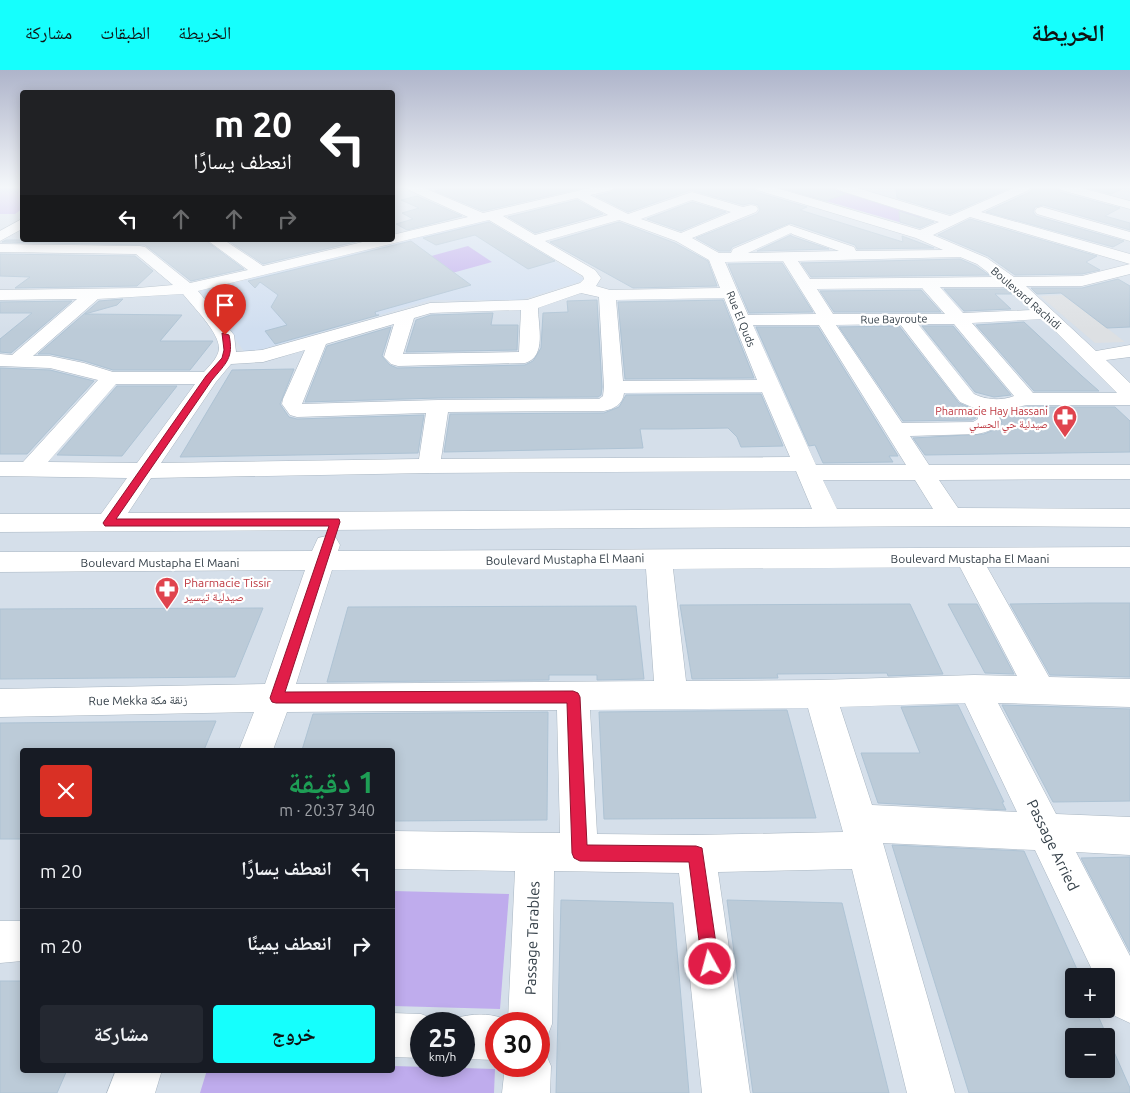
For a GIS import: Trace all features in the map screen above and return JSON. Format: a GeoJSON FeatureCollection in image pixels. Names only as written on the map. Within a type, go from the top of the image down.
{"type":"FeatureCollection","features":[{"type":"Feature","properties":{"kind":"street"},"geometry":{"type":"LineString","coordinates":[[225,359],[262,356],[444,306],[530,305],[581,288],[591,282],[593,278],[589,273],[522,235]]}},
{"type":"Feature","properties":{"kind":"street"},"geometry":{"type":"LineString","coordinates":[[532,240],[553,235]]}},
{"type":"Feature","properties":{"kind":"street"},"geometry":{"type":"LineString","coordinates":[[671,235],[716,258],[970,254]]}},
{"type":"Feature","properties":{"kind":"street"},"geometry":{"type":"LineString","coordinates":[[680,238],[688,235]]}},
{"type":"Feature","properties":{"kind":"street"},"geometry":{"type":"LineString","coordinates":[[738,258],[738,252],[778,235]]}},
{"type":"Feature","properties":{"kind":"street"},"geometry":{"type":"LineString","coordinates":[[808,235],[864,256]]}},
{"type":"Feature","properties":{"kind":"street","name":"Boulevard Rachidi"},"geometry":{"type":"LineString","coordinates":[[920,235],[970,254],[1093,338],[1093,341],[1085,351]]}},
{"type":"Feature","properties":{"kind":"street"},"geometry":{"type":"LineString","coordinates":[[1045,235],[1130,259]]}},
{"type":"Feature","properties":{"kind":"street"},"geometry":{"type":"LineString","coordinates":[[0,248],[140,250],[150,242]]}},
{"type":"Feature","properties":{"kind":"street"},"geometry":{"type":"LineString","coordinates":[[217,242],[260,271]]}},
{"type":"Feature","properties":{"kind":"street"},"geometry":{"type":"LineString","coordinates":[[331,242],[345,250]]}},
{"type":"Feature","properties":{"kind":"street"},"geometry":{"type":"LineString","coordinates":[[0,295],[162,292],[187,289],[373,242]]}},
{"type":"Feature","properties":{"kind":"street"},"geometry":{"type":"LineString","coordinates":[[108,523],[209,378],[225,359],[228,350],[225,335],[187,289],[140,250]]}},
{"type":"Feature","properties":{"kind":"street"},"geometry":{"type":"LineString","coordinates":[[788,257],[824,313],[825,321],[951,517]]}},
{"type":"Feature","properties":{"kind":"street","name":"Rue El Quds"},"geometry":{"type":"LineString","coordinates":[[716,258],[769,386],[829,519]]}},
{"type":"Feature","properties":{"kind":"street"},"geometry":{"type":"LineString","coordinates":[[806,284],[1082,281],[1130,269]]}},
{"type":"Feature","properties":{"kind":"street"},"geometry":{"type":"LineString","coordinates":[[928,283],[1020,389],[1024,396],[1023,399]]}},
{"type":"Feature","properties":{"kind":"street"},"geometry":{"type":"LineString","coordinates":[[581,288],[602,292],[607,296],[730,293]]}},
{"type":"Feature","properties":{"kind":"street"},"geometry":{"type":"LineString","coordinates":[[9,360],[94,294]]}},
{"type":"Feature","properties":{"kind":"street"},"geometry":{"type":"LineString","coordinates":[[318,341],[292,404],[297,411],[438,406],[604,405],[613,399],[614,387],[607,296]]}},
{"type":"Feature","properties":{"kind":"street"},"geometry":{"type":"LineString","coordinates":[[406,315],[393,357],[398,360],[525,358],[530,351],[530,305]]}},
{"type":"Feature","properties":{"kind":"street","name":"Rue Bayroute"},"geometry":{"type":"LineString","coordinates":[[741,320],[958,319],[1047,307]]}},
{"type":"Feature","properties":{"kind":"street"},"geometry":{"type":"LineString","coordinates":[[904,319],[967,398],[983,404],[1017,402],[1023,399],[1130,399]]}},
{"type":"Feature","properties":{"kind":"street"},"geometry":{"type":"LineString","coordinates":[[1085,351],[1130,351]]}},
{"type":"Feature","properties":{"kind":"street"},"geometry":{"type":"LineString","coordinates":[[1085,351],[1130,394]]}},
{"type":"Feature","properties":{"kind":"street"},"geometry":{"type":"LineString","coordinates":[[9,360],[50,362],[84,369],[111,378],[209,378]]}},
{"type":"Feature","properties":{"kind":"street"},"geometry":{"type":"LineString","coordinates":[[28,469],[111,378]]}},
{"type":"Feature","properties":{"kind":"street"},"geometry":{"type":"LineString","coordinates":[[614,387],[769,386]]}},
{"type":"Feature","properties":{"kind":"street"},"geometry":{"type":"LineString","coordinates":[[896,430],[977,428],[990,422],[983,404]]}},
{"type":"Feature","properties":{"kind":"street"},"geometry":{"type":"LineString","coordinates":[[429,466],[438,406]]}},
{"type":"Feature","properties":{"kind":"street"},"geometry":{"type":"LineString","coordinates":[[0,469],[144,471],[429,466],[806,469],[923,473],[1130,472]]}},
{"type":"Feature","properties":{"kind":"street"},"geometry":{"type":"LineString","coordinates":[[0,523],[951,517],[1130,518]]}},
{"type":"Feature","properties":{"kind":"street"},"geometry":{"type":"LineString","coordinates":[[257,748],[276,698],[335,522]]}},
{"type":"Feature","properties":{"kind":"street","name":"Boulevard Mustapha El Maani"},"geometry":{"type":"LineString","coordinates":[[0,562],[1130,557]]}},
{"type":"Feature","properties":{"kind":"street"},"geometry":{"type":"LineString","coordinates":[[659,558],[671,694]]}},
{"type":"Feature","properties":{"kind":"street"},"geometry":{"type":"LineString","coordinates":[[969,559],[1041,692]]}},
{"type":"Feature","properties":{"kind":"street","name":"Rue Mekka زنقة مكة"},"geometry":{"type":"LineString","coordinates":[[0,703],[276,698],[820,694],[974,689],[1130,693]]}},
{"type":"Feature","properties":{"kind":"street","name":"Passage Arried"},"geometry":{"type":"LineString","coordinates":[[974,689],[1048,833],[1130,1001]]}},
{"type":"Feature","properties":{"kind":"street"},"geometry":{"type":"LineString","coordinates":[[820,694],[862,837],[931,1093]]}},
{"type":"Feature","properties":{"kind":"street"},"geometry":{"type":"LineString","coordinates":[[573,697],[580,853]]}},
{"type":"Feature","properties":{"kind":"street"},"geometry":{"type":"LineString","coordinates":[[395,850],[696,854],[862,837],[1048,833],[1130,836]]}},
{"type":"Feature","properties":{"kind":"street","name":"Passage Tarables"},"geometry":{"type":"LineString","coordinates":[[530,1012],[535,852]]}},
{"type":"Feature","properties":{"kind":"street"},"geometry":{"type":"LineString","coordinates":[[696,854],[726,1093]]}},
{"type":"Feature","properties":{"kind":"street"},"geometry":{"type":"LineString","coordinates":[[0,942],[20,941]]}},
{"type":"Feature","properties":{"kind":"street"},"geometry":{"type":"LineString","coordinates":[[395,1035],[410,1036]]}},
{"type":"Feature","properties":{"kind":"street"},"geometry":{"type":"LineString","coordinates":[[131,1093],[138,1073]]}},
{"type":"Feature","properties":{"kind":"street"},"geometry":{"type":"LineString","coordinates":[[526,1093],[527,1077]]}},
{"type":"Feature","properties":{"kind":"shaded area"},"geometry":{"type":"Polygon","coordinates":[[[0,235],[20,235],[20,242],[395,242],[395,235],[1130,235],[1130,1093],[0,1093],[0,235]]]}},
{"type":"Feature","properties":{"kind":"shaded area"},"geometry":{"type":"Polygon","coordinates":[[[428,235],[511,235],[586,280],[520,300],[430,300],[246,354],[201,291],[428,235]]]}},
{"type":"Feature","properties":{"kind":"shaded area"},"geometry":{"type":"Polygon","coordinates":[[[468,246],[492,262],[409,285],[387,268],[468,246]]]}},
{"type":"Feature","properties":{"kind":"shaded area"},"geometry":{"type":"Polygon","coordinates":[[[1063,295],[1125,342],[1095,343],[1040,296],[1063,295]]]}},
{"type":"Feature","properties":{"kind":"shaded area"},"geometry":{"type":"Polygon","coordinates":[[[395,891],[509,894],[500,1009],[395,1006],[395,891]]]}},
{"type":"Feature","properties":{"kind":"shaded area"},"geometry":{"type":"Polygon","coordinates":[[[395,1066],[410,1066],[410,1077],[475,1077],[475,1068],[485,1069],[485,1077],[495,1077],[494,1093],[200,1093],[206,1073],[395,1073],[395,1066]]]}},
{"type":"Feature","properties":{"kind":"building"},"geometry":{"type":"Polygon","coordinates":[[[436,235],[511,235],[555,261],[528,269],[475,235],[436,245],[423,238],[436,235]]]}},
{"type":"Feature","properties":{"kind":"building"},"geometry":{"type":"Polygon","coordinates":[[[575,235],[653,235],[675,243],[708,261],[717,286],[633,288],[550,242],[575,235]]]}},
{"type":"Feature","properties":{"kind":"building"},"geometry":{"type":"Polygon","coordinates":[[[704,235],[762,235],[732,247],[730,251],[719,251],[696,238],[704,235]]]}},
{"type":"Feature","properties":{"kind":"building"},"geometry":{"type":"Polygon","coordinates":[[[825,235],[880,235],[903,242],[902,236],[934,248],[857,249],[855,245],[825,235]]]}},
{"type":"Feature","properties":{"kind":"building"},"geometry":{"type":"Polygon","coordinates":[[[938,235],[1024,235],[1097,256],[1086,262],[1100,270],[1082,274],[1015,275],[988,256],[938,235]]]}},
{"type":"Feature","properties":{"kind":"building"},"geometry":{"type":"Polygon","coordinates":[[[1069,235],[1102,235],[1124,241],[1113,247],[1069,235]]]}},
{"type":"Feature","properties":{"kind":"building"},"geometry":{"type":"Polygon","coordinates":[[[791,236],[829,249],[757,251],[791,236]]]}},
{"type":"Feature","properties":{"kind":"building"},"geometry":{"type":"Polygon","coordinates":[[[6,240],[20,240],[20,242],[208,242],[244,269],[191,281],[145,245],[2,242],[6,240]]]}},
{"type":"Feature","properties":{"kind":"building"},"geometry":{"type":"Polygon","coordinates":[[[411,241],[471,285],[375,312],[376,315],[379,315],[275,344],[265,331],[287,325],[271,307],[278,295],[260,282],[255,288],[248,281],[411,241]]]}},
{"type":"Feature","properties":{"kind":"building"},"geometry":{"type":"Polygon","coordinates":[[[230,242],[355,242],[263,264],[230,242]]]}},
{"type":"Feature","properties":{"kind":"building"},"geometry":{"type":"Polygon","coordinates":[[[0,254],[135,256],[153,271],[137,286],[15,288],[30,277],[0,276],[0,254]]]}},
{"type":"Feature","properties":{"kind":"building"},"geometry":{"type":"Polygon","coordinates":[[[960,259],[976,266],[989,275],[811,277],[801,263],[960,259]]]}},
{"type":"Feature","properties":{"kind":"building"},"geometry":{"type":"Polygon","coordinates":[[[782,263],[813,312],[749,313],[728,264],[782,263]]]}},
{"type":"Feature","properties":{"kind":"building"},"geometry":{"type":"Polygon","coordinates":[[[1118,279],[1130,286],[1130,327],[1107,328],[1061,293],[1037,294],[1031,288],[1082,288],[1118,279]]]}},
{"type":"Feature","properties":{"kind":"building"},"geometry":{"type":"Polygon","coordinates":[[[944,289],[1006,289],[1012,294],[995,294],[1011,309],[964,311],[944,289]]]}},
{"type":"Feature","properties":{"kind":"building"},"geometry":{"type":"Polygon","coordinates":[[[921,290],[941,312],[834,312],[820,291],[921,290]]]}},
{"type":"Feature","properties":{"kind":"building"},"geometry":{"type":"Polygon","coordinates":[[[123,299],[117,305],[85,314],[182,315],[160,341],[213,341],[190,370],[113,370],[84,361],[50,354],[38,354],[99,301],[123,299]]]}},
{"type":"Feature","properties":{"kind":"building"},"geometry":{"type":"Polygon","coordinates":[[[597,300],[602,387],[601,395],[598,397],[438,398],[305,402],[327,346],[391,327],[382,356],[390,365],[397,368],[525,365],[533,361],[541,348],[543,313],[568,312],[567,301],[597,300]]]}},
{"type":"Feature","properties":{"kind":"building"},"geometry":{"type":"Polygon","coordinates":[[[723,300],[754,378],[625,379],[618,302],[723,300]]]}},
{"type":"Feature","properties":{"kind":"building"},"geometry":{"type":"Polygon","coordinates":[[[72,301],[11,353],[0,352],[0,339],[32,313],[0,313],[0,302],[72,301]]]}},
{"type":"Feature","properties":{"kind":"building"},"geometry":{"type":"Polygon","coordinates":[[[493,313],[491,325],[518,325],[517,350],[406,352],[416,320],[431,315],[493,313]]]}},
{"type":"Feature","properties":{"kind":"building"},"geometry":{"type":"Polygon","coordinates":[[[1024,322],[1099,391],[1034,391],[976,325],[1024,322]]]}},
{"type":"Feature","properties":{"kind":"building"},"geometry":{"type":"Polygon","coordinates":[[[899,326],[959,403],[973,409],[976,418],[972,420],[903,421],[839,327],[899,326]]]}},
{"type":"Feature","properties":{"kind":"building"},"geometry":{"type":"Polygon","coordinates":[[[922,326],[953,326],[1011,395],[994,397],[975,392],[922,326]]]}},
{"type":"Feature","properties":{"kind":"building"},"geometry":{"type":"Polygon","coordinates":[[[756,327],[818,327],[898,456],[889,456],[893,462],[823,463],[815,445],[809,446],[756,327]]]}},
{"type":"Feature","properties":{"kind":"building"},"geometry":{"type":"Polygon","coordinates":[[[0,368],[50,370],[94,381],[27,454],[0,454],[0,368]]]}},
{"type":"Feature","properties":{"kind":"building"},"geometry":{"type":"Polygon","coordinates":[[[294,369],[280,404],[289,417],[297,419],[424,415],[418,453],[180,457],[232,370],[294,369]]]}},
{"type":"Feature","properties":{"kind":"building"},"geometry":{"type":"Polygon","coordinates":[[[117,386],[177,386],[122,456],[57,455],[117,386]]]}},
{"type":"Feature","properties":{"kind":"building"},"geometry":{"type":"Polygon","coordinates":[[[761,394],[783,446],[741,447],[737,437],[728,428],[640,429],[643,448],[444,452],[450,414],[604,413],[619,407],[626,395],[761,394]]]}},
{"type":"Feature","properties":{"kind":"building"},"geometry":{"type":"Polygon","coordinates":[[[1027,407],[1115,407],[1130,421],[1130,452],[925,455],[913,438],[984,434],[994,430],[1002,423],[999,412],[1027,407]]]}},
{"type":"Feature","properties":{"kind":"building"},"geometry":{"type":"Polygon","coordinates":[[[1130,603],[1130,677],[1050,675],[1010,604],[1130,603]]]}},
{"type":"Feature","properties":{"kind":"building"},"geometry":{"type":"Polygon","coordinates":[[[910,604],[943,674],[888,676],[887,673],[777,674],[778,678],[692,679],[680,605],[910,604]]]}},
{"type":"Feature","properties":{"kind":"building"},"geometry":{"type":"Polygon","coordinates":[[[948,604],[977,604],[1014,674],[985,673],[948,604]]]}},
{"type":"Feature","properties":{"kind":"building"},"geometry":{"type":"Polygon","coordinates":[[[636,606],[644,679],[597,680],[597,675],[549,675],[549,680],[327,682],[348,607],[636,606]]]}},
{"type":"Feature","properties":{"kind":"building"},"geometry":{"type":"Polygon","coordinates":[[[263,608],[235,677],[0,679],[0,609],[263,608]]]}},
{"type":"Feature","properties":{"kind":"building"},"geometry":{"type":"Polygon","coordinates":[[[958,705],[1004,802],[1002,802],[1006,810],[878,803],[861,753],[920,753],[901,707],[958,705]]]}},
{"type":"Feature","properties":{"kind":"building"},"geometry":{"type":"Polygon","coordinates":[[[1002,705],[1130,709],[1130,801],[1053,802],[1002,705]]]}},
{"type":"Feature","properties":{"kind":"building"},"geometry":{"type":"Polygon","coordinates":[[[787,710],[816,818],[604,819],[599,712],[787,710]]]}},
{"type":"Feature","properties":{"kind":"building"},"geometry":{"type":"Polygon","coordinates":[[[548,712],[547,820],[395,821],[395,748],[303,748],[313,714],[548,712]]]}},
{"type":"Feature","properties":{"kind":"building"},"geometry":{"type":"Polygon","coordinates":[[[216,721],[205,748],[20,748],[20,839],[0,839],[0,723],[216,721]]]}},
{"type":"Feature","properties":{"kind":"building"},"geometry":{"type":"Polygon","coordinates":[[[892,845],[1024,851],[1076,968],[1065,968],[1065,1018],[1099,1018],[1103,1028],[1065,1028],[1065,1078],[1115,1078],[1115,1054],[1130,1088],[1130,1093],[969,1093],[892,845]]]}},
{"type":"Feature","properties":{"kind":"building"},"geometry":{"type":"Polygon","coordinates":[[[1130,857],[1130,952],[1081,858],[1130,857]]]}},
{"type":"Feature","properties":{"kind":"building"},"geometry":{"type":"Polygon","coordinates":[[[561,900],[673,903],[689,1093],[556,1093],[561,900]]]}},
{"type":"Feature","properties":{"kind":"building"},"geometry":{"type":"Polygon","coordinates":[[[727,900],[842,903],[889,1093],[753,1093],[727,900]]]}},
{"type":"Feature","properties":{"kind":"building"},"geometry":{"type":"Polygon","coordinates":[[[0,981],[20,981],[20,1073],[66,1073],[57,1093],[0,1093],[0,981]]]}},
{"type":"Feature","properties":{"kind":"place","name":"Pharmacie Hay Hassani صيدلية حي الحسني"},"geometry":{"type":"Point","coordinates":[1065,438]}},
{"type":"Feature","properties":{"kind":"place","name":"Pharmacie Tissir صيدلية تيسير"},"geometry":{"type":"Point","coordinates":[167,610]}},
{"type":"Feature","properties":{"kind":"route"},"geometry":{"type":"LineString","coordinates":[[225,335],[228,350],[225,359],[209,378],[108,523],[335,522],[276,698],[573,697],[580,853],[696,854],[710,964]]}}]}
